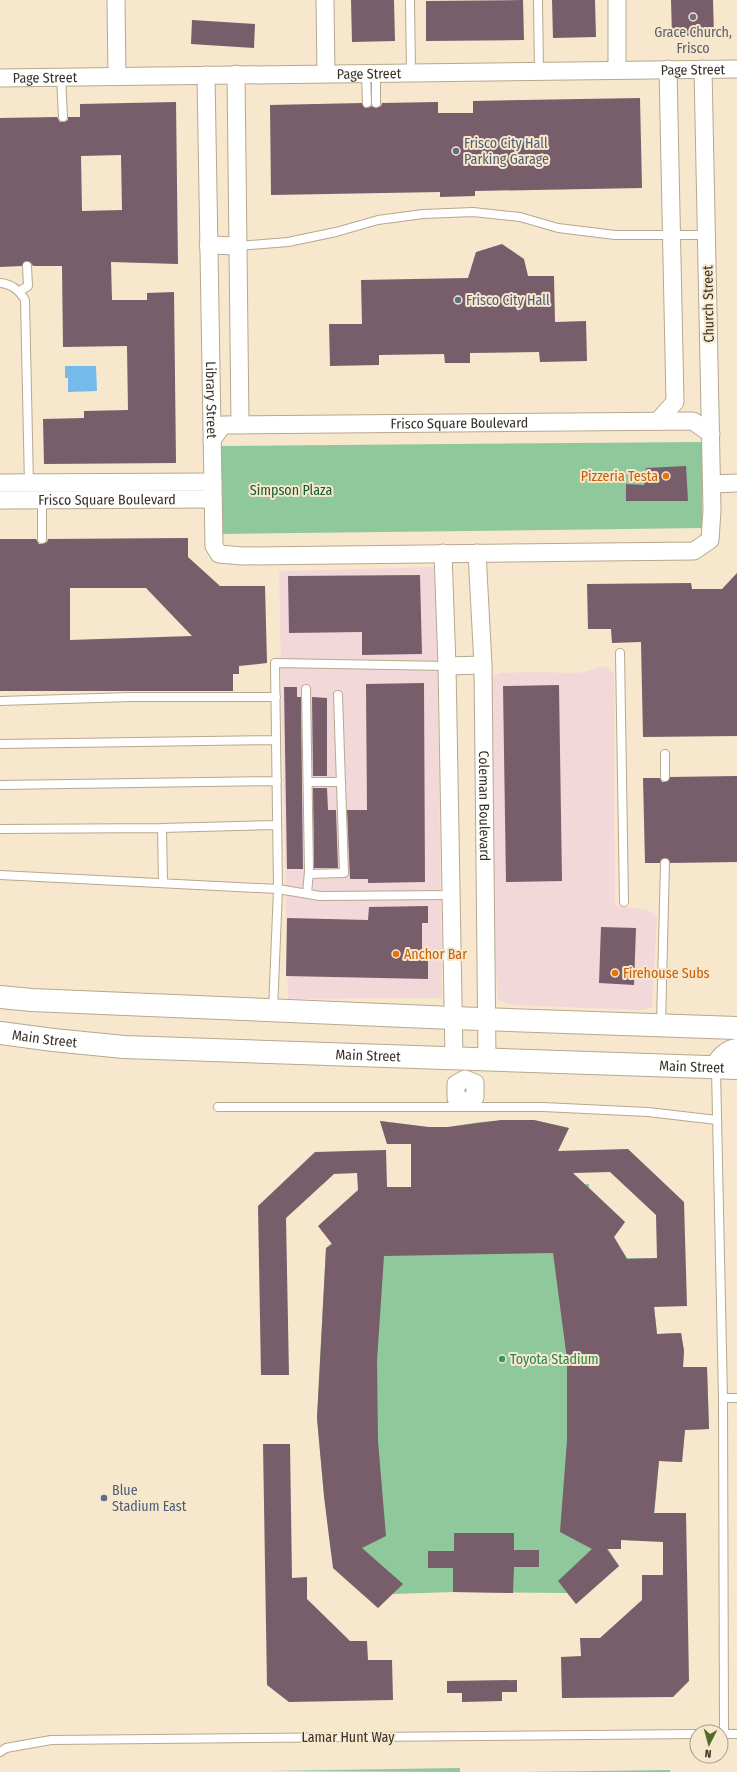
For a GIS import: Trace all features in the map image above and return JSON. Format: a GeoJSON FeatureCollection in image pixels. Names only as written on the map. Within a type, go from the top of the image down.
{"type":"FeatureCollection","features":[{"type":"Feature","properties":{"kind":"main road"},"geometry":{"type":"LineString","coordinates":[[0,996],[32,1000],[273,1011],[486,1020],[661,1024],[737,1028]]}},
{"type":"Feature","properties":{"kind":"main road","name":"Main Street"},"geometry":{"type":"LineString","coordinates":[[0,1033],[124,1047],[462,1065],[487,1059],[726,1067]]}},
{"type":"Feature","properties":{"kind":"main road"},"geometry":{"type":"LineString","coordinates":[[726,1067],[722,1058],[733,1050],[737,1050]]}},
{"type":"Feature","properties":{"kind":"street"},"geometry":{"type":"LineString","coordinates":[[116,0],[117,76]]}},
{"type":"Feature","properties":{"kind":"street"},"geometry":{"type":"LineString","coordinates":[[325,0],[326,74]]}},
{"type":"Feature","properties":{"kind":"street"},"geometry":{"type":"LineString","coordinates":[[617,0],[617,70]]}},
{"type":"Feature","properties":{"kind":"street"},"geometry":{"type":"LineString","coordinates":[[658,421],[675,402],[668,69]]}},
{"type":"Feature","properties":{"kind":"street","name":"Church Street"},"geometry":{"type":"LineString","coordinates":[[477,553],[694,551],[710,540],[712,484],[703,69]]}},
{"type":"Feature","properties":{"kind":"street","name":"Page Street"},"geometry":{"type":"LineString","coordinates":[[0,78],[737,69]]}},
{"type":"Feature","properties":{"kind":"street","name":"Library Street"},"geometry":{"type":"LineString","coordinates":[[236,74],[240,424]]}},
{"type":"Feature","properties":{"kind":"street","name":"Library Street"},"geometry":{"type":"LineString","coordinates":[[206,75],[214,546],[219,554],[243,556],[443,554]]}},
{"type":"Feature","properties":{"kind":"street"},"geometry":{"type":"LineString","coordinates":[[208,245],[238,246]]}},
{"type":"Feature","properties":{"kind":"street","name":"Frisco Square Boulevard"},"geometry":{"type":"LineString","coordinates":[[212,440],[223,424],[693,421],[711,434]]}},
{"type":"Feature","properties":{"kind":"street","name":"Frisco Square Boulevard"},"geometry":{"type":"LineString","coordinates":[[0,500],[36,491],[213,482]]}},
{"type":"Feature","properties":{"kind":"street","name":"Frisco Square Boulevard"},"geometry":{"type":"LineString","coordinates":[[0,483],[36,491],[213,499]]}},
{"type":"Feature","properties":{"kind":"street"},"geometry":{"type":"LineString","coordinates":[[712,484],[737,483]]}},
{"type":"Feature","properties":{"kind":"street"},"geometry":{"type":"LineString","coordinates":[[464,1104],[456,1098],[456,1084],[462,1065],[452,1018],[447,666],[443,554],[477,553]]}},
{"type":"Feature","properties":{"kind":"street","name":"Coleman Boulevard"},"geometry":{"type":"LineString","coordinates":[[477,553],[483,665],[487,1059]]}},
{"type":"Feature","properties":{"kind":"street"},"geometry":{"type":"LineString","coordinates":[[447,666],[483,665]]}},
{"type":"Feature","properties":{"kind":"lane"},"geometry":{"type":"LineString","coordinates":[[410,0],[411,72]]}},
{"type":"Feature","properties":{"kind":"lane"},"geometry":{"type":"LineString","coordinates":[[538,0],[539,71]]}},
{"type":"Feature","properties":{"kind":"lane"},"geometry":{"type":"LineString","coordinates":[[371,73],[376,103]]}},
{"type":"Feature","properties":{"kind":"lane"},"geometry":{"type":"LineString","coordinates":[[367,103],[371,73]]}},
{"type":"Feature","properties":{"kind":"lane"},"geometry":{"type":"LineString","coordinates":[[61,77],[63,117]]}},
{"type":"Feature","properties":{"kind":"lane"},"geometry":{"type":"LineString","coordinates":[[238,246],[288,242],[336,232],[378,220],[423,214],[473,212],[520,217],[558,228],[615,235],[707,235]]}},
{"type":"Feature","properties":{"kind":"lane"},"geometry":{"type":"LineString","coordinates":[[20,291],[28,286],[26,266]]}},
{"type":"Feature","properties":{"kind":"lane"},"geometry":{"type":"LineString","coordinates":[[0,283],[8,284],[20,291],[25,300],[36,491],[42,539]]}},
{"type":"Feature","properties":{"kind":"lane"},"geometry":{"type":"LineString","coordinates":[[620,653],[624,902]]}},
{"type":"Feature","properties":{"kind":"lane"},"geometry":{"type":"LineString","coordinates":[[273,1011],[278,889],[275,663],[447,666]]}},
{"type":"Feature","properties":{"kind":"lane"},"geometry":{"type":"LineString","coordinates":[[306,689],[308,782],[307,894]]}},
{"type":"Feature","properties":{"kind":"lane"},"geometry":{"type":"LineString","coordinates":[[308,874],[344,873],[338,695]]}},
{"type":"Feature","properties":{"kind":"lane"},"geometry":{"type":"LineString","coordinates":[[0,701],[130,697],[276,697]]}},
{"type":"Feature","properties":{"kind":"lane"},"geometry":{"type":"LineString","coordinates":[[0,744],[276,740]]}},
{"type":"Feature","properties":{"kind":"lane"},"geometry":{"type":"LineString","coordinates":[[665,754],[665,778]]}},
{"type":"Feature","properties":{"kind":"lane"},"geometry":{"type":"LineString","coordinates":[[0,785],[277,781]]}},
{"type":"Feature","properties":{"kind":"lane"},"geometry":{"type":"LineString","coordinates":[[308,782],[341,782]]}},
{"type":"Feature","properties":{"kind":"lane"},"geometry":{"type":"LineString","coordinates":[[0,829],[162,828],[277,825]]}},
{"type":"Feature","properties":{"kind":"lane"},"geometry":{"type":"LineString","coordinates":[[162,828],[163,883]]}},
{"type":"Feature","properties":{"kind":"lane"},"geometry":{"type":"LineString","coordinates":[[661,1024],[665,863]]}},
{"type":"Feature","properties":{"kind":"lane"},"geometry":{"type":"LineString","coordinates":[[0,875],[278,889],[320,896],[450,895]]}},
{"type":"Feature","properties":{"kind":"lane"},"geometry":{"type":"LineString","coordinates":[[723,1724],[723,1398],[717,1120],[726,1067]]}},
{"type":"Feature","properties":{"kind":"lane"},"geometry":{"type":"LineString","coordinates":[[218,1107],[464,1104],[648,1112],[717,1120]]}},
{"type":"Feature","properties":{"kind":"lane"},"geometry":{"type":"LineString","coordinates":[[723,1398],[737,1398]]}},
{"type":"Feature","properties":{"kind":"lane","name":"Lamar Hunt Way"},"geometry":{"type":"LineString","coordinates":[[0,1752],[6,1748],[51,1740],[689,1734]]}},
{"type":"Feature","properties":{"kind":"shaded area"},"geometry":{"type":"Polygon","coordinates":[[[436,567],[442,998],[288,999],[279,571],[436,567]]]}},
{"type":"Feature","properties":{"kind":"shaded area"},"geometry":{"type":"Polygon","coordinates":[[[606,666],[614,674],[615,906],[648,910],[657,917],[652,1007],[644,1010],[511,1005],[498,999],[493,935],[492,678],[499,673],[579,673],[606,666]]]}},
{"type":"Feature","properties":{"kind":"green space","name":"Simpson Plaza"},"geometry":{"type":"Polygon","coordinates":[[[703,442],[702,528],[220,534],[218,446],[703,442]]]}},
{"type":"Feature","properties":{"kind":"green space","name":"Toyota Stadium"},"geometry":{"type":"Polygon","coordinates":[[[534,1120],[569,1128],[537,1185],[589,1184],[589,1188],[625,1222],[614,1237],[627,1258],[649,1258],[657,1334],[681,1333],[684,1351],[683,1367],[707,1367],[709,1429],[685,1430],[682,1462],[659,1461],[652,1541],[621,1540],[608,1549],[619,1566],[576,1604],[567,1593],[453,1592],[392,1594],[378,1608],[333,1568],[349,1551],[331,1553],[317,1418],[326,1248],[366,1213],[358,1188],[411,1187],[411,1144],[387,1144],[380,1121],[428,1127],[448,1127],[480,1122],[534,1120]]]}},
{"type":"Feature","properties":{"kind":"green space"},"geometry":{"type":"Polygon","coordinates":[[[460,1768],[460,1772],[268,1771],[460,1768]]]}},
{"type":"Feature","properties":{"kind":"green space"},"geometry":{"type":"Polygon","coordinates":[[[670,1770],[670,1772],[521,1772],[670,1770]]]}},
{"type":"Feature","properties":{"kind":"water"},"geometry":{"type":"Polygon","coordinates":[[[65,366],[96,366],[97,391],[68,392],[68,378],[65,378],[65,366]]]}},
{"type":"Feature","properties":{"kind":"building"},"geometry":{"type":"Polygon","coordinates":[[[351,0],[394,0],[395,41],[352,42],[351,0]]]}},
{"type":"Feature","properties":{"kind":"building"},"geometry":{"type":"Polygon","coordinates":[[[523,0],[524,40],[426,41],[426,1],[523,0]]]}},
{"type":"Feature","properties":{"kind":"building"},"geometry":{"type":"Polygon","coordinates":[[[552,0],[595,0],[596,37],[553,38],[552,0]]]}},
{"type":"Feature","properties":{"kind":"building","name":"Grace Church, Frisco"},"geometry":{"type":"Polygon","coordinates":[[[671,0],[713,0],[714,35],[672,36],[671,0]]]}},
{"type":"Feature","properties":{"kind":"building"},"geometry":{"type":"Polygon","coordinates":[[[192,20],[255,24],[254,48],[191,44],[192,20]]]}},
{"type":"Feature","properties":{"kind":"building","name":"Frisco City Hall Parking Garage"},"geometry":{"type":"Polygon","coordinates":[[[640,98],[642,188],[475,191],[475,196],[440,197],[440,192],[271,195],[270,105],[362,103],[365,108],[371,106],[376,108],[381,106],[382,103],[438,102],[438,113],[473,113],[473,101],[640,98]]]}},
{"type":"Feature","properties":{"kind":"building"},"geometry":{"type":"Polygon","coordinates":[[[176,102],[178,264],[111,262],[112,300],[147,300],[147,293],[174,292],[176,463],[44,464],[43,419],[84,418],[84,411],[128,410],[127,346],[63,347],[62,266],[33,266],[27,261],[24,262],[22,266],[0,267],[0,118],[57,117],[60,122],[64,122],[68,120],[68,117],[80,117],[80,104],[176,102]],[[121,155],[81,156],[82,211],[122,210],[121,155]]]}},
{"type":"Feature","properties":{"kind":"building","name":"Frisco City Hall"},"geometry":{"type":"Polygon","coordinates":[[[502,244],[524,259],[528,276],[554,276],[555,322],[586,321],[587,361],[540,362],[539,352],[470,353],[470,363],[445,363],[444,354],[379,355],[379,365],[330,366],[329,324],[362,324],[361,280],[468,278],[476,252],[502,244]]]}},
{"type":"Feature","properties":{"kind":"building","name":"Pizzeria Testa"},"geometry":{"type":"Polygon","coordinates":[[[686,466],[688,501],[626,501],[626,484],[644,485],[646,468],[686,466]]]}},
{"type":"Feature","properties":{"kind":"building"},"geometry":{"type":"Polygon","coordinates":[[[188,538],[188,557],[220,586],[265,586],[267,663],[239,666],[239,674],[233,674],[233,691],[0,691],[0,539],[36,539],[39,544],[42,544],[47,542],[48,539],[188,538]],[[70,588],[70,640],[192,636],[146,588],[70,588]]]}},
{"type":"Feature","properties":{"kind":"building"},"geometry":{"type":"Polygon","coordinates":[[[737,573],[737,736],[643,737],[641,642],[612,643],[611,629],[588,629],[587,584],[691,583],[692,589],[722,589],[737,573]]]}},
{"type":"Feature","properties":{"kind":"building"},"geometry":{"type":"Polygon","coordinates":[[[420,575],[422,654],[362,655],[362,632],[289,633],[288,576],[420,575]]]}},
{"type":"Feature","properties":{"kind":"building"},"geometry":{"type":"Polygon","coordinates":[[[424,683],[425,882],[368,883],[368,879],[350,879],[347,810],[367,810],[366,684],[424,683]]]}},
{"type":"Feature","properties":{"kind":"building"},"geometry":{"type":"Polygon","coordinates":[[[559,685],[562,881],[506,882],[503,686],[559,685]]]}},
{"type":"Feature","properties":{"kind":"building"},"geometry":{"type":"Polygon","coordinates":[[[284,687],[297,687],[297,697],[301,697],[303,869],[287,869],[284,687]]]}},
{"type":"Feature","properties":{"kind":"building"},"geometry":{"type":"Polygon","coordinates":[[[312,697],[327,698],[327,776],[313,776],[312,697]]]}},
{"type":"Feature","properties":{"kind":"building"},"geometry":{"type":"Polygon","coordinates":[[[737,776],[737,862],[670,863],[668,859],[665,858],[661,860],[660,863],[645,863],[643,778],[660,778],[662,782],[665,782],[670,777],[737,776]]]}},
{"type":"Feature","properties":{"kind":"building"},"geometry":{"type":"Polygon","coordinates":[[[313,788],[327,788],[328,810],[336,810],[338,868],[314,868],[313,788]]]}},
{"type":"Feature","properties":{"kind":"building"},"geometry":{"type":"Polygon","coordinates":[[[428,906],[428,923],[422,923],[422,960],[428,960],[428,979],[286,976],[287,918],[368,920],[369,907],[428,906]]]}},
{"type":"Feature","properties":{"kind":"building"},"geometry":{"type":"Polygon","coordinates":[[[601,927],[636,928],[634,985],[599,983],[601,927]]]}},
{"type":"Feature","properties":{"kind":"building"},"geometry":{"type":"Polygon","coordinates":[[[501,1120],[534,1120],[569,1128],[558,1151],[628,1149],[684,1202],[687,1306],[654,1307],[657,1334],[681,1333],[684,1351],[683,1367],[707,1367],[709,1429],[685,1430],[682,1462],[659,1461],[654,1513],[686,1513],[689,1681],[673,1697],[562,1698],[561,1657],[581,1656],[580,1638],[600,1638],[642,1600],[642,1575],[663,1575],[663,1542],[621,1540],[621,1549],[607,1549],[619,1566],[576,1604],[558,1581],[592,1549],[560,1532],[567,1440],[567,1359],[553,1253],[384,1256],[377,1361],[378,1441],[386,1536],[362,1548],[403,1584],[378,1608],[333,1568],[324,1496],[317,1418],[326,1248],[332,1244],[318,1226],[358,1190],[357,1173],[334,1174],[286,1218],[289,1375],[261,1375],[258,1206],[315,1152],[386,1150],[387,1187],[411,1187],[411,1144],[387,1144],[380,1121],[428,1127],[448,1127],[501,1120]],[[610,1172],[573,1173],[625,1222],[614,1237],[627,1259],[657,1258],[656,1215],[610,1172]]]}},
{"type":"Feature","properties":{"kind":"building"},"geometry":{"type":"Polygon","coordinates":[[[263,1444],[290,1444],[292,1578],[307,1577],[307,1599],[350,1641],[367,1641],[368,1660],[392,1660],[393,1700],[289,1702],[267,1685],[263,1444]]]}},
{"type":"Feature","properties":{"kind":"building"},"geometry":{"type":"Polygon","coordinates":[[[454,1533],[514,1533],[514,1550],[539,1550],[539,1567],[514,1567],[513,1593],[453,1592],[453,1568],[428,1568],[428,1551],[454,1551],[454,1533]]]}},
{"type":"Feature","properties":{"kind":"building"},"geometry":{"type":"Polygon","coordinates":[[[517,1680],[517,1692],[502,1692],[502,1701],[462,1702],[462,1693],[447,1693],[447,1681],[517,1680]]]}},
{"type":"Feature","properties":{"kind":"place","name":"Grace Church, Frisco"},"geometry":{"type":"Point","coordinates":[693,17]}},
{"type":"Feature","properties":{"kind":"place","name":"Frisco City Hall Parking Garage"},"geometry":{"type":"Point","coordinates":[456,151]}},
{"type":"Feature","properties":{"kind":"place","name":"Frisco City Hall"},"geometry":{"type":"Point","coordinates":[458,300]}},
{"type":"Feature","properties":{"kind":"place","name":"Pizzeria Testa"},"geometry":{"type":"Point","coordinates":[666,476]}},
{"type":"Feature","properties":{"kind":"place","name":"Anchor Bar"},"geometry":{"type":"Point","coordinates":[396,954]}},
{"type":"Feature","properties":{"kind":"place","name":"Firehouse Subs"},"geometry":{"type":"Point","coordinates":[615,973]}},
{"type":"Feature","properties":{"kind":"place","name":"Toyota Stadium"},"geometry":{"type":"Point","coordinates":[502,1359]}},
{"type":"Feature","properties":{"kind":"place","name":"Blue Stadium East"},"geometry":{"type":"Point","coordinates":[104,1498]}}]}
